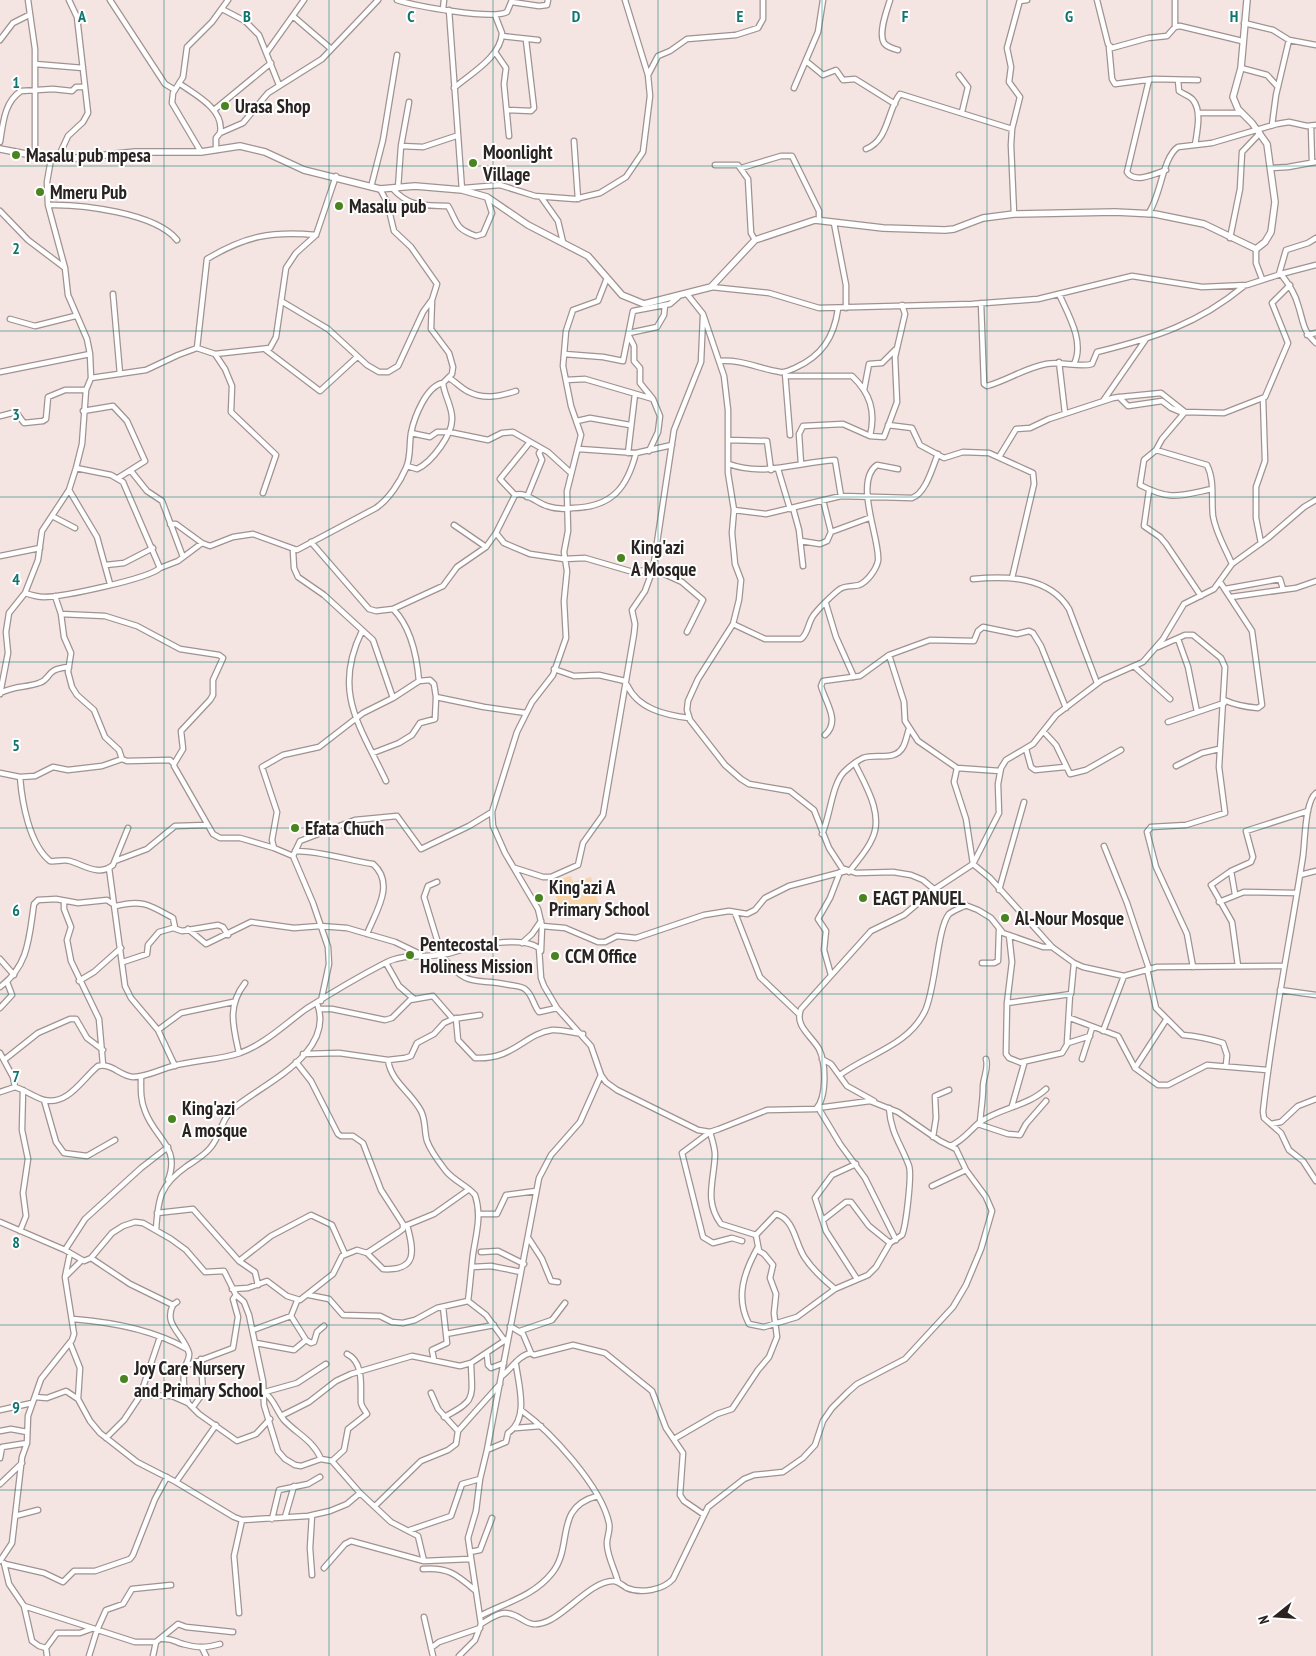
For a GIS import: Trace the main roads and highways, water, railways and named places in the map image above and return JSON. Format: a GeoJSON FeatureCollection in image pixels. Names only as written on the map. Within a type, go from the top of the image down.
{"type":"FeatureCollection","features":[{"type":"Feature","properties":{"kind":"place","name":"Urasa Shop"},"geometry":{"type":"Point","coordinates":[225,106]}},
{"type":"Feature","properties":{"kind":"place","name":"Masalu pub mpesa"},"geometry":{"type":"Point","coordinates":[16,155]}},
{"type":"Feature","properties":{"kind":"place","name":"Moonlight Village"},"geometry":{"type":"Point","coordinates":[473,163]}},
{"type":"Feature","properties":{"kind":"place","name":"Mmeru Pub"},"geometry":{"type":"Point","coordinates":[40,192]}},
{"type":"Feature","properties":{"kind":"place","name":"Masalu pub"},"geometry":{"type":"Point","coordinates":[339,206]}},
{"type":"Feature","properties":{"kind":"place","name":"King'azi A Mosque"},"geometry":{"type":"Point","coordinates":[621,558]}},
{"type":"Feature","properties":{"kind":"place","name":"Efata Chuch"},"geometry":{"type":"Point","coordinates":[295,828]}},
{"type":"Feature","properties":{"kind":"place","name":"King'azi A Primary School"},"geometry":{"type":"Point","coordinates":[539,898]}},
{"type":"Feature","properties":{"kind":"place","name":"EAGT PANUEL"},"geometry":{"type":"Point","coordinates":[863,898]}},
{"type":"Feature","properties":{"kind":"place","name":"Al-Nour Mosque"},"geometry":{"type":"Point","coordinates":[1005,918]}},
{"type":"Feature","properties":{"kind":"place","name":"Pentecostal Holiness Mission"},"geometry":{"type":"Point","coordinates":[410,955]}},
{"type":"Feature","properties":{"kind":"place","name":"CCM Office"},"geometry":{"type":"Point","coordinates":[555,956]}},
{"type":"Feature","properties":{"kind":"place","name":"King'azi A mosque"},"geometry":{"type":"Point","coordinates":[172,1119]}},
{"type":"Feature","properties":{"kind":"place","name":"Joy Care Nursery and Primary School"},"geometry":{"type":"Point","coordinates":[124,1379]}}]}
